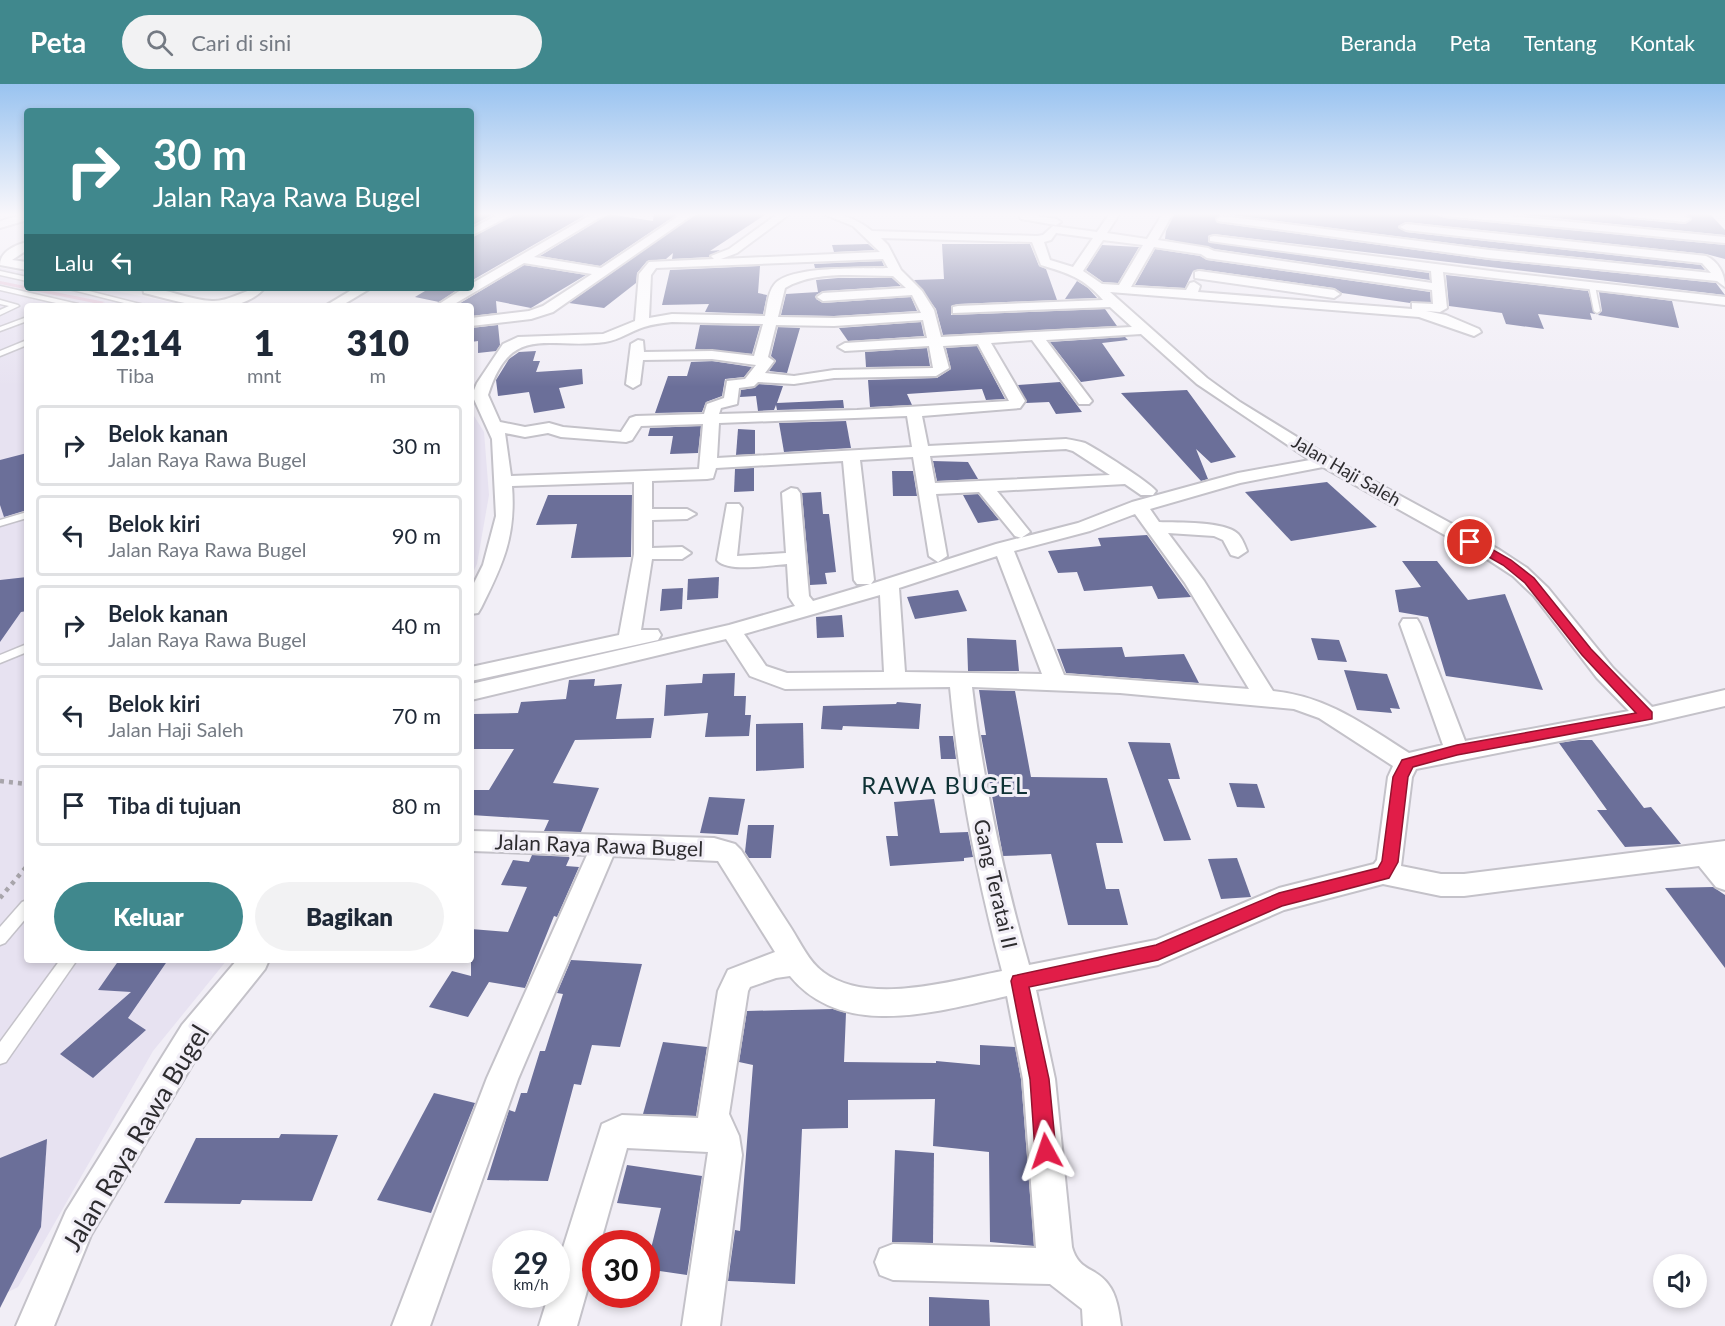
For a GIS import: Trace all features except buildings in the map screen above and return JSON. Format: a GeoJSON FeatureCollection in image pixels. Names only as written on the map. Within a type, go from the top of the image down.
{"type":"FeatureCollection","features":[{"type":"Feature","properties":{"kind":"street"},"geometry":{"type":"LineString","coordinates":[[474,287],[502,271]]}},
{"type":"Feature","properties":{"kind":"street"},"geometry":{"type":"LineString","coordinates":[[597,271],[603,272]]}},
{"type":"Feature","properties":{"kind":"street"},"geometry":{"type":"LineString","coordinates":[[633,384],[638,356],[635,327],[645,274],[648,271]]}},
{"type":"Feature","properties":{"kind":"street","name":"Jalan Haji Saleh"},"geometry":{"type":"LineString","coordinates":[[1073,271],[1097,287],[1118,297],[1143,330],[1202,381],[1317,457],[1491,553],[1520,572],[1541,592],[1605,673],[1647,716]]}},
{"type":"Feature","properties":{"kind":"street"},"geometry":{"type":"LineString","coordinates":[[1118,297],[1133,271]]}},
{"type":"Feature","properties":{"kind":"street"},"geometry":{"type":"LineString","coordinates":[[1185,295],[1191,293],[1200,271]]}},
{"type":"Feature","properties":{"kind":"street"},"geometry":{"type":"LineString","coordinates":[[1343,271],[1437,287]]}},
{"type":"Feature","properties":{"kind":"street"},"geometry":{"type":"LineString","coordinates":[[1199,275],[1438,308],[1437,271]]}},
{"type":"Feature","properties":{"kind":"street"},"geometry":{"type":"LineString","coordinates":[[1460,271],[1725,301]]}},
{"type":"Feature","properties":{"kind":"street"},"geometry":{"type":"LineString","coordinates":[[1497,271],[1499,276]]}},
{"type":"Feature","properties":{"kind":"street"},"geometry":{"type":"LineString","coordinates":[[1642,271],[1723,280]]}},
{"type":"Feature","properties":{"kind":"street"},"geometry":{"type":"LineString","coordinates":[[474,322],[539,313],[603,272]]}},
{"type":"Feature","properties":{"kind":"street"},"geometry":{"type":"LineString","coordinates":[[755,377],[794,380],[834,374],[936,372],[942,368],[933,341],[929,316],[916,291],[896,272],[789,279],[779,286],[760,361]]}},
{"type":"Feature","properties":{"kind":"street"},"geometry":{"type":"LineString","coordinates":[[159,291],[208,303]]}},
{"type":"Feature","properties":{"kind":"street"},"geometry":{"type":"LineString","coordinates":[[222,303],[231,302],[253,291]]}},
{"type":"Feature","properties":{"kind":"street"},"geometry":{"type":"LineString","coordinates":[[337,303],[360,291]]}},
{"type":"Feature","properties":{"kind":"street"},"geometry":{"type":"LineString","coordinates":[[447,303],[468,291]]}},
{"type":"Feature","properties":{"kind":"street"},"geometry":{"type":"LineString","coordinates":[[824,297],[916,291]]}},
{"type":"Feature","properties":{"kind":"street"},"geometry":{"type":"LineString","coordinates":[[958,310],[1118,297],[1185,295],[1419,313],[1441,318],[1474,332]]}},
{"type":"Feature","properties":{"kind":"street"},"geometry":{"type":"LineString","coordinates":[[474,602],[493,565],[505,516],[500,439],[480,395],[505,340],[605,338],[635,327],[681,317],[834,322],[929,316]]}},
{"type":"Feature","properties":{"kind":"street"},"geometry":{"type":"LineString","coordinates":[[846,347],[1143,330]]}},
{"type":"Feature","properties":{"kind":"street"},"geometry":{"type":"LineString","coordinates":[[1036,336],[1084,400]]}},
{"type":"Feature","properties":{"kind":"street"},"geometry":{"type":"LineString","coordinates":[[496,426],[525,432],[549,428],[561,432],[626,436],[636,421],[711,421],[1016,405],[1017,400],[982,339]]}},
{"type":"Feature","properties":{"kind":"street"},"geometry":{"type":"LineString","coordinates":[[504,481],[707,474],[712,407],[716,404],[732,402],[732,384],[749,383],[767,361],[712,355],[638,356]]}},
{"type":"Feature","properties":{"kind":"street"},"geometry":{"type":"LineString","coordinates":[[914,412],[938,556]]}},
{"type":"Feature","properties":{"kind":"street"},"geometry":{"type":"LineString","coordinates":[[708,463],[921,450],[1066,444],[1079,447],[1141,496],[1155,527],[1219,619],[1266,698]]}},
{"type":"Feature","properties":{"kind":"street"},"geometry":{"type":"LineString","coordinates":[[851,454],[864,580]]}},
{"type":"Feature","properties":{"kind":"street"},"geometry":{"type":"LineString","coordinates":[[474,673],[889,585],[1077,522],[1141,496],[1238,478],[1317,457]]}},
{"type":"Feature","properties":{"kind":"street"},"geometry":{"type":"LineString","coordinates":[[629,640],[643,554],[643,477]]}},
{"type":"Feature","properties":{"kind":"street"},"geometry":{"type":"LineString","coordinates":[[927,489],[984,486],[1141,496]]}},
{"type":"Feature","properties":{"kind":"street"},"geometry":{"type":"LineString","coordinates":[[984,486],[1021,531]]}},
{"type":"Feature","properties":{"kind":"street"},"geometry":{"type":"LineString","coordinates":[[791,492],[796,558],[803,603]]}},
{"type":"Feature","properties":{"kind":"street"},"geometry":{"type":"LineString","coordinates":[[733,508],[727,560],[796,558]]}},
{"type":"Feature","properties":{"kind":"street"},"geometry":{"type":"LineString","coordinates":[[643,515],[687,514]]}},
{"type":"Feature","properties":{"kind":"street"},"geometry":{"type":"LineString","coordinates":[[474,691],[731,631],[864,580],[938,556],[1021,531],[1077,522]]}},
{"type":"Feature","properties":{"kind":"street"},"geometry":{"type":"LineString","coordinates":[[1155,527],[1217,531],[1231,537],[1238,551]]}},
{"type":"Feature","properties":{"kind":"street"},"geometry":{"type":"LineString","coordinates":[[1003,548],[1056,683]]}},
{"type":"Feature","properties":{"kind":"street"},"geometry":{"type":"LineString","coordinates":[[643,554],[682,553]]}},
{"type":"Feature","properties":{"kind":"street"},"geometry":{"type":"LineString","coordinates":[[889,585],[895,680]]}},
{"type":"Feature","properties":{"kind":"street"},"geometry":{"type":"LineString","coordinates":[[1410,624],[1457,750]]}},
{"type":"Feature","properties":{"kind":"street"},"geometry":{"type":"LineString","coordinates":[[731,631],[758,671],[769,677],[785,681],[960,679],[1056,683],[1266,698],[1312,705],[1407,763],[1457,750],[1647,716],[1725,698]]}},
{"type":"Feature","properties":{"kind":"street","name":"Gang Teratai II"},"geometry":{"type":"LineString","coordinates":[[960,679],[974,790],[992,883],[1019,981],[1039,1079],[1054,1247],[1059,1266]]}},
{"type":"Feature","properties":{"kind":"street"},"geometry":{"type":"LineString","coordinates":[[1407,763],[1400,777],[1390,862],[1383,873],[1441,885],[1464,885],[1716,854],[1725,879]]}},
{"type":"Feature","properties":{"kind":"street","name":"Jalan Raya Rawa Bugel"},"geometry":{"type":"LineString","coordinates":[[474,842],[714,849],[726,852],[732,858],[796,963],[812,981],[826,990],[855,1001],[872,1003],[893,1003],[1019,981],[1158,952],[1279,900],[1383,873]]}},
{"type":"Feature","properties":{"kind":"street"},"geometry":{"type":"LineString","coordinates":[[411,1326],[503,1078],[605,845]]}},
{"type":"Feature","properties":{"kind":"street","name":"Jalan Raya Rawa Bugel"},"geometry":{"type":"LineString","coordinates":[[35,1326],[78,1223],[193,1035],[253,963]]}},
{"type":"Feature","properties":{"kind":"street"},"geometry":{"type":"LineString","coordinates":[[701,1326],[725,1155],[723,1136],[713,1115],[732,991],[738,979],[744,975],[759,973],[771,965],[796,963]]}},
{"type":"Feature","properties":{"kind":"street"},"geometry":{"type":"LineString","coordinates":[[558,1326],[614,1136],[622,1131],[723,1136]]}},
{"type":"Feature","properties":{"kind":"street"},"geometry":{"type":"LineString","coordinates":[[893,1262],[1059,1266],[1067,1277],[1095,1296],[1100,1308],[1102,1326]]}},
{"type":"Feature","properties":{"kind":"lane"},"geometry":{"type":"LineString","coordinates":[[0,273],[24,278]]}},
{"type":"Feature","properties":{"kind":"lane"},"geometry":{"type":"LineString","coordinates":[[1592,286],[1597,311]]}},
{"type":"Feature","properties":{"kind":"lane"},"geometry":{"type":"LineString","coordinates":[[0,288],[58,303]]}},
{"type":"Feature","properties":{"kind":"lane"},"geometry":{"type":"LineString","coordinates":[[82,291],[134,303]]}},
{"type":"Feature","properties":{"kind":"lane"},"geometry":{"type":"LineString","coordinates":[[116,303],[122,300]]}},
{"type":"Feature","properties":{"kind":"lane"},"geometry":{"type":"LineString","coordinates":[[0,302],[16,306],[0,313]]}},
{"type":"Feature","properties":{"kind":"lane"},"geometry":{"type":"LineString","coordinates":[[0,329],[24,320]]}},
{"type":"Feature","properties":{"kind":"lane"},"geometry":{"type":"LineString","coordinates":[[0,354],[24,343]]}},
{"type":"Feature","properties":{"kind":"lane"},"geometry":{"type":"LineString","coordinates":[[0,524],[24,516]]}},
{"type":"Feature","properties":{"kind":"lane"},"geometry":{"type":"LineString","coordinates":[[0,659],[24,649]]}},
{"type":"Feature","properties":{"kind":"lane"},"geometry":{"type":"LineString","coordinates":[[0,938],[24,910]]}},
{"type":"Feature","properties":{"kind":"lane"},"geometry":{"type":"LineString","coordinates":[[0,1056],[67,963]]}},
{"type":"Feature","properties":{"kind":"path"},"geometry":{"type":"LineString","coordinates":[[0,781],[24,783]]}},
{"type":"Feature","properties":{"kind":"path"},"geometry":{"type":"LineString","coordinates":[[0,898],[24,870]]}},
{"type":"Feature","properties":{"kind":"shaded area"},"geometry":{"type":"Polygon","coordinates":[[[0,271],[16,271],[24,272],[24,291],[116,291],[174,303],[24,303],[24,963],[225,963],[153,1051],[18,1287],[0,1296],[0,271]]]}},
{"type":"Feature","properties":{"kind":"shaded area"},"geometry":{"type":"Polygon","coordinates":[[[0,281],[24,286],[24,289],[0,284],[0,281]]]}},
{"type":"Feature","properties":{"kind":"shaded area"},"geometry":{"type":"Polygon","coordinates":[[[35,291],[50,291],[105,302],[94,303],[35,291]]]}},
{"type":"Feature","properties":{"kind":"shaded area"},"geometry":{"type":"Polygon","coordinates":[[[474,416],[484,432],[489,495],[474,570],[474,416]]]}},
{"type":"Feature","properties":{"kind":"district","name":"RAWA BUGEL"},"geometry":{"type":"Point","coordinates":[945,786]}},
{"type":"Feature","properties":{"kind":"route"},"geometry":{"type":"LineString","coordinates":[[1046,1151],[1039,1079],[1019,981],[1158,952],[1279,900],[1383,873],[1390,862],[1400,777],[1407,763],[1457,750],[1647,716],[1586,652],[1530,580],[1507,563],[1470,542]]}}]}
